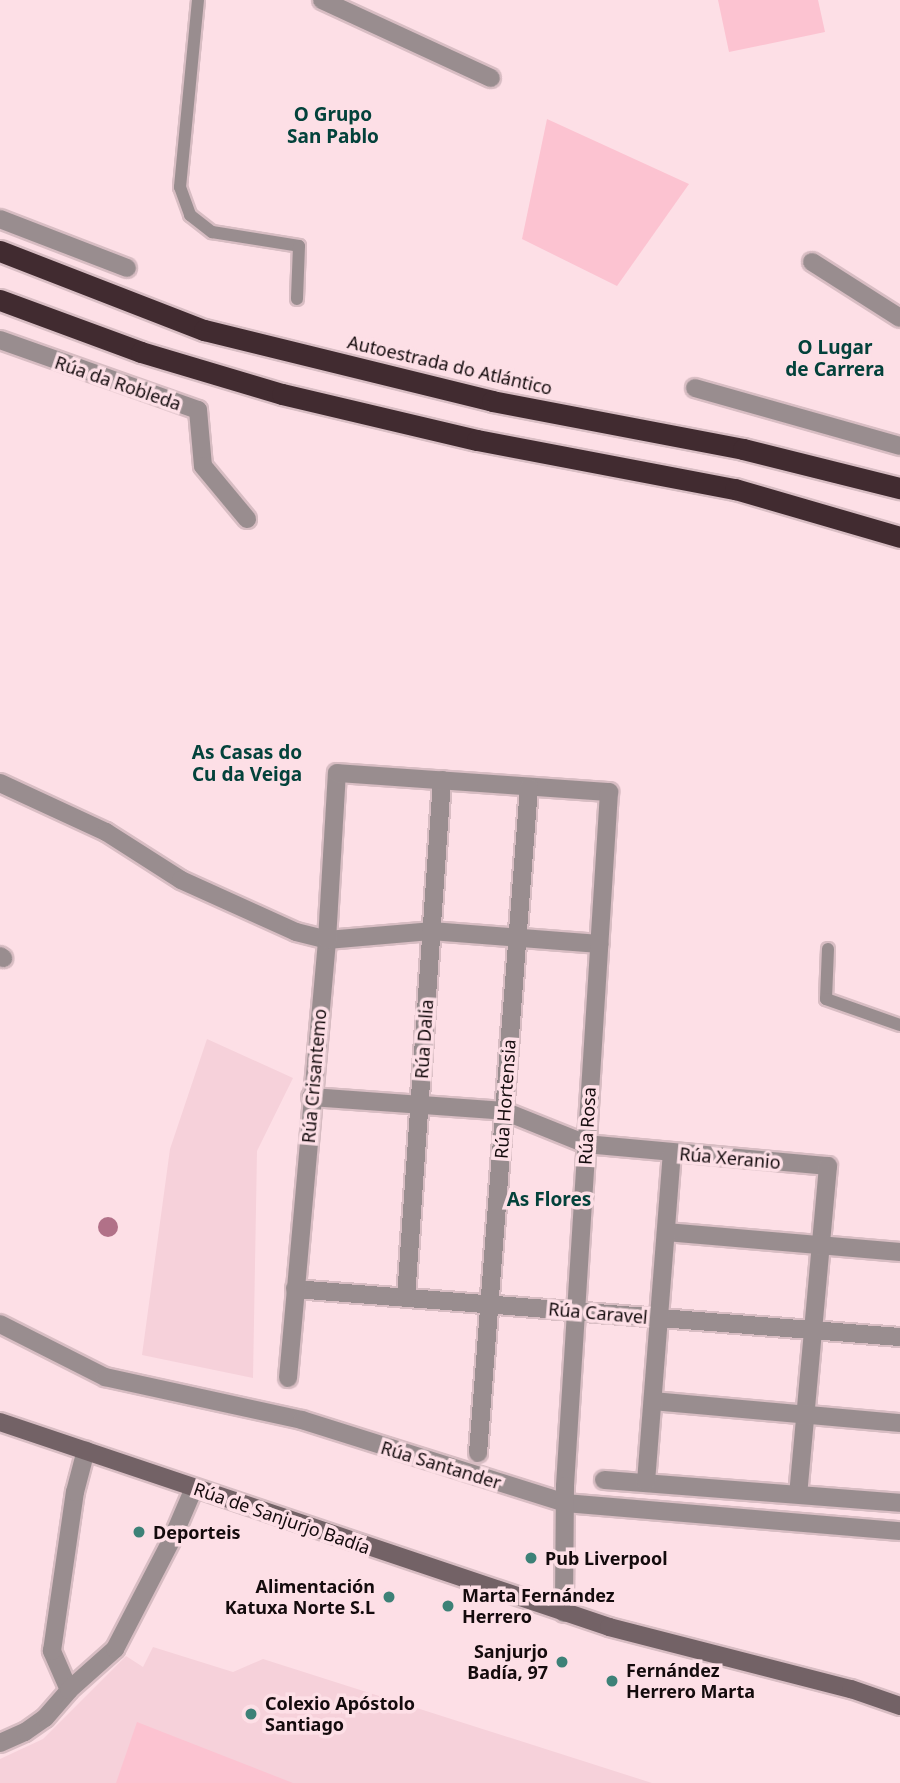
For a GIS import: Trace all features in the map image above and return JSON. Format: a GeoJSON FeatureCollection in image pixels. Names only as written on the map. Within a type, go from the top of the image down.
{"type":"FeatureCollection","features":[{"type":"Feature","properties":{"kind":"highway","name":"Autoestrada do Atlántico"},"geometry":{"type":"LineString","coordinates":[[0,251],[204,330],[492,401],[743,449],[900,488]]}},
{"type":"Feature","properties":{"kind":"highway"},"geometry":{"type":"LineString","coordinates":[[0,300],[141,352],[282,394],[477,440],[735,489],[900,537]]}},
{"type":"Feature","properties":{"kind":"main road","name":"Rúa de Sanjurjo Badía"},"geometry":{"type":"LineString","coordinates":[[0,1422],[564,1613],[850,1689],[900,1706]]}},
{"type":"Feature","properties":{"kind":"street"},"geometry":{"type":"LineString","coordinates":[[322,0],[491,78]]}},
{"type":"Feature","properties":{"kind":"street"},"geometry":{"type":"LineString","coordinates":[[0,219],[127,268]]}},
{"type":"Feature","properties":{"kind":"street"},"geometry":{"type":"LineString","coordinates":[[812,261],[900,318]]}},
{"type":"Feature","properties":{"kind":"street","name":"Rúa da Robleda"},"geometry":{"type":"LineString","coordinates":[[0,340],[198,410],[204,466],[247,519]]}},
{"type":"Feature","properties":{"kind":"street"},"geometry":{"type":"LineString","coordinates":[[695,388],[900,446]]}},
{"type":"Feature","properties":{"kind":"street","name":"Rúa Crisantemo"},"geometry":{"type":"LineString","coordinates":[[288,1378],[327,940],[337,773],[442,780]]}},
{"type":"Feature","properties":{"kind":"street"},"geometry":{"type":"LineString","coordinates":[[442,780],[529,786]]}},
{"type":"Feature","properties":{"kind":"street","name":"Rúa Dalia"},"geometry":{"type":"LineString","coordinates":[[406,1298],[442,780]]}},
{"type":"Feature","properties":{"kind":"street"},"geometry":{"type":"LineString","coordinates":[[0,783],[106,832],[203,890],[296,932],[327,940],[431,931],[599,944]]}},
{"type":"Feature","properties":{"kind":"street","name":"Rúa Rosa"},"geometry":{"type":"LineString","coordinates":[[529,786],[608,792],[565,1503]]}},
{"type":"Feature","properties":{"kind":"street","name":"Rúa Hortensia"},"geometry":{"type":"LineString","coordinates":[[478,1453],[529,786]]}},
{"type":"Feature","properties":{"kind":"street","name":"Rúa Xeranio"},"geometry":{"type":"LineString","coordinates":[[311,1097],[504,1111],[586,1144],[828,1166],[798,1494]]}},
{"type":"Feature","properties":{"kind":"street"},"geometry":{"type":"LineString","coordinates":[[646,1482],[673,1153]]}},
{"type":"Feature","properties":{"kind":"street"},"geometry":{"type":"LineString","coordinates":[[666,1233],[900,1252]]}},
{"type":"Feature","properties":{"kind":"street","name":"Rúa Caravel"},"geometry":{"type":"LineString","coordinates":[[295,1289],[900,1337]]}},
{"type":"Feature","properties":{"kind":"street","name":"Rúa Santander"},"geometry":{"type":"LineString","coordinates":[[0,1324],[105,1377],[302,1420],[565,1503],[900,1531]]}},
{"type":"Feature","properties":{"kind":"street"},"geometry":{"type":"LineString","coordinates":[[653,1401],[900,1423]]}},
{"type":"Feature","properties":{"kind":"street"},"geometry":{"type":"LineString","coordinates":[[69,1690],[52,1651],[75,1492],[86,1450]]}},
{"type":"Feature","properties":{"kind":"street"},"geometry":{"type":"LineString","coordinates":[[604,1480],[900,1503]]}},
{"type":"Feature","properties":{"kind":"street"},"geometry":{"type":"LineString","coordinates":[[0,1743],[45,1718],[69,1690],[115,1649],[177,1529],[194,1488]]}},
{"type":"Feature","properties":{"kind":"street"},"geometry":{"type":"LineString","coordinates":[[564,1613],[565,1503]]}},
{"type":"Feature","properties":{"kind":"lane"},"geometry":{"type":"LineString","coordinates":[[198,0],[180,187],[190,215],[212,232],[299,246],[297,299]]}},
{"type":"Feature","properties":{"kind":"lane"},"geometry":{"type":"LineString","coordinates":[[828,949],[826,999],[900,1025]]}},
{"type":"Feature","properties":{"kind":"shaded area"},"geometry":{"type":"Polygon","coordinates":[[[718,0],[818,0],[825,32],[729,52],[718,0]]]}},
{"type":"Feature","properties":{"kind":"shaded area"},"geometry":{"type":"Polygon","coordinates":[[[547,119],[689,184],[617,286],[522,239],[547,119]]]}},
{"type":"Feature","properties":{"kind":"shaded area"},"geometry":{"type":"Polygon","coordinates":[[[207,1039],[293,1078],[257,1151],[253,1378],[142,1355],[170,1149],[207,1039]]]}},
{"type":"Feature","properties":{"kind":"shaded area","name":"Colexio Apóstolo Santiago"},"geometry":{"type":"Polygon","coordinates":[[[153,1647],[233,1672],[263,1659],[652,1783],[0,1783],[0,1759],[43,1739],[126,1656],[143,1667],[153,1647]]]}},
{"type":"Feature","properties":{"kind":"shaded area"},"geometry":{"type":"Polygon","coordinates":[[[137,1722],[293,1783],[116,1783],[137,1722]]]}},
{"type":"Feature","properties":{"kind":"place","name":"Deporteis"},"geometry":{"type":"Point","coordinates":[139,1532]}},
{"type":"Feature","properties":{"kind":"place","name":"Pub Liverpool"},"geometry":{"type":"Point","coordinates":[531,1558]}},
{"type":"Feature","properties":{"kind":"place","name":"Alimentación Katuxa Norte S.L"},"geometry":{"type":"Point","coordinates":[389,1597]}},
{"type":"Feature","properties":{"kind":"place","name":"Marta Fernández Herrero"},"geometry":{"type":"Point","coordinates":[448,1606]}},
{"type":"Feature","properties":{"kind":"place","name":"Sanjurjo Badía, 97"},"geometry":{"type":"Point","coordinates":[562,1662]}},
{"type":"Feature","properties":{"kind":"place","name":"Fernández Herrero Marta"},"geometry":{"type":"Point","coordinates":[612,1681]}},
{"type":"Feature","properties":{"kind":"place","name":"Colexio Apóstolo Santiago"},"geometry":{"type":"Point","coordinates":[251,1714]}},
{"type":"Feature","properties":{"kind":"district","name":"O Grupo San Pablo"},"geometry":{"type":"Point","coordinates":[333,126]}},
{"type":"Feature","properties":{"kind":"district","name":"O Lugar de Carrera"},"geometry":{"type":"Point","coordinates":[835,359]}},
{"type":"Feature","properties":{"kind":"district","name":"As Casas do Cu da Veiga"},"geometry":{"type":"Point","coordinates":[247,764]}},
{"type":"Feature","properties":{"kind":"district","name":"As Flores"},"geometry":{"type":"Point","coordinates":[549,1200]}}]}
